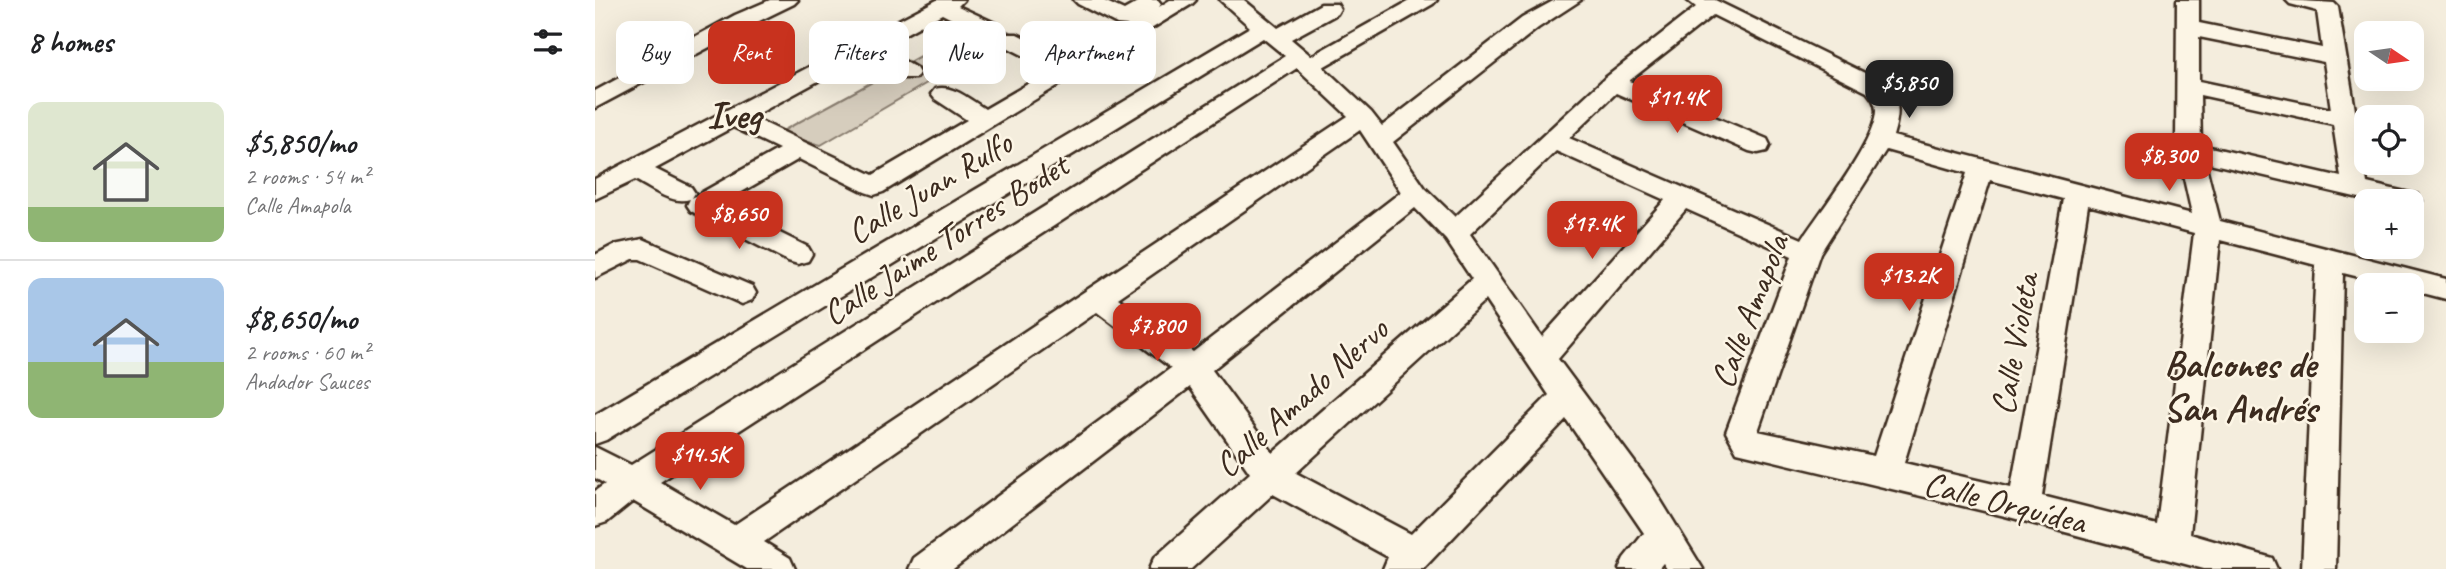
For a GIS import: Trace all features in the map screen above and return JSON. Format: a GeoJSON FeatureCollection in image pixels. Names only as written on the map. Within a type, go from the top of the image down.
{"type":"FeatureCollection","features":[{"type":"Feature","properties":{"kind":"street"},"geometry":{"type":"LineString","coordinates":[[595,101],[743,20],[787,0]]}},
{"type":"Feature","properties":{"kind":"street"},"geometry":{"type":"LineString","coordinates":[[1085,0],[1125,19],[1158,0]]}},
{"type":"Feature","properties":{"kind":"street"},"geometry":{"type":"LineString","coordinates":[[1149,21],[1185,0]]}},
{"type":"Feature","properties":{"kind":"street"},"geometry":{"type":"LineString","coordinates":[[1231,0],[1304,61],[1371,129],[1416,194],[1455,233],[1567,397],[1639,493],[1686,569]]}},
{"type":"Feature","properties":{"kind":"street","name":"Calle Jaime Torres Bodet"},"geometry":{"type":"LineString","coordinates":[[595,510],[631,483],[1304,61],[1426,0]]}},
{"type":"Feature","properties":{"kind":"street"},"geometry":{"type":"LineString","coordinates":[[595,461],[758,561],[1097,297],[1371,129],[1530,23],[1570,0]]}},
{"type":"Feature","properties":{"kind":"street"},"geometry":{"type":"LineString","coordinates":[[2172,543],[2208,228],[2188,143],[2188,0]]}},
{"type":"Feature","properties":{"kind":"street"},"geometry":{"type":"LineString","coordinates":[[2297,0],[2327,6],[2355,188]]}},
{"type":"Feature","properties":{"kind":"street"},"geometry":{"type":"LineString","coordinates":[[909,23],[947,3],[1020,45]]}},
{"type":"Feature","properties":{"kind":"street"},"geometry":{"type":"LineString","coordinates":[[1455,233],[1613,83],[1705,3]]}},
{"type":"Feature","properties":{"kind":"street","name":"Calle Amapola"},"geometry":{"type":"LineString","coordinates":[[1705,3],[1875,87],[1885,98],[1888,111],[1880,140],[1807,252],[1742,432],[1748,442]]}},
{"type":"Feature","properties":{"kind":"street","name":"Calle Juan Rulfo"},"geometry":{"type":"LineString","coordinates":[[595,431],[1271,33],[1329,9]]}},
{"type":"Feature","properties":{"kind":"street"},"geometry":{"type":"LineString","coordinates":[[2189,28],[2334,57]]}},
{"type":"Feature","properties":{"kind":"street"},"geometry":{"type":"LineString","coordinates":[[595,190],[809,77]]}},
{"type":"Feature","properties":{"kind":"street"},"geometry":{"type":"LineString","coordinates":[[1613,83],[1758,145]]}},
{"type":"Feature","properties":{"kind":"street"},"geometry":{"type":"LineString","coordinates":[[733,117],[874,186],[1044,84]]}},
{"type":"Feature","properties":{"kind":"street"},"geometry":{"type":"LineString","coordinates":[[2189,86],[2344,119]]}},
{"type":"Feature","properties":{"kind":"street"},"geometry":{"type":"LineString","coordinates":[[943,94],[985,120]]}},
{"type":"Feature","properties":{"kind":"street"},"geometry":{"type":"LineString","coordinates":[[1880,140],[1980,169],[2446,289]]}},
{"type":"Feature","properties":{"kind":"street"},"geometry":{"type":"LineString","coordinates":[[1554,141],[1807,252]]}},
{"type":"Feature","properties":{"kind":"street"},"geometry":{"type":"LineString","coordinates":[[691,199],[797,149]]}},
{"type":"Feature","properties":{"kind":"street"},"geometry":{"type":"LineString","coordinates":[[2191,151],[2359,189]]}},
{"type":"Feature","properties":{"kind":"street"},"geometry":{"type":"LineString","coordinates":[[634,169],[799,254]]}},
{"type":"Feature","properties":{"kind":"street"},"geometry":{"type":"LineString","coordinates":[[1885,472],[1980,169]]}},
{"type":"Feature","properties":{"kind":"street"},"geometry":{"type":"LineString","coordinates":[[926,569],[1193,368],[1416,194]]}},
{"type":"Feature","properties":{"kind":"street","name":"Calle Violeta"},"geometry":{"type":"LineString","coordinates":[[2024,507],[2077,194]]}},
{"type":"Feature","properties":{"kind":"street"},"geometry":{"type":"LineString","coordinates":[[1541,358],[1681,198]]}},
{"type":"Feature","properties":{"kind":"street"},"geometry":{"type":"LineString","coordinates":[[595,268],[634,248],[643,249],[742,293]]}},
{"type":"Feature","properties":{"kind":"street"},"geometry":{"type":"LineString","coordinates":[[2319,569],[2330,259]]}},
{"type":"Feature","properties":{"kind":"street","name":"Calle Amado Nervo"},"geometry":{"type":"LineString","coordinates":[[1166,569],[1487,282]]}},
{"type":"Feature","properties":{"kind":"street"},"geometry":{"type":"LineString","coordinates":[[1097,297],[1193,368],[1271,475],[1407,561],[1567,397]]}},
{"type":"Feature","properties":{"kind":"street","name":"Calle Orquídea"},"geometry":{"type":"LineString","coordinates":[[1748,442],[1885,472],[2172,543],[2239,566]]}},
{"type":"Feature","properties":{"kind":"street"},"geometry":{"type":"LineString","coordinates":[[1636,569],[1665,534]]}},
{"type":"Feature","properties":{"kind":"shaded area"},"geometry":{"type":"Polygon","coordinates":[[[923,54],[925,84],[821,145],[777,134],[869,84],[909,84],[909,62],[923,54]]]}},
{"type":"Feature","properties":{"kind":"district","name":"Iveg"},"geometry":{"type":"Point","coordinates":[734,115]}},
{"type":"Feature","properties":{"kind":"district","name":"Balcones de San Andrés"},"geometry":{"type":"Point","coordinates":[2240,386]}}]}
